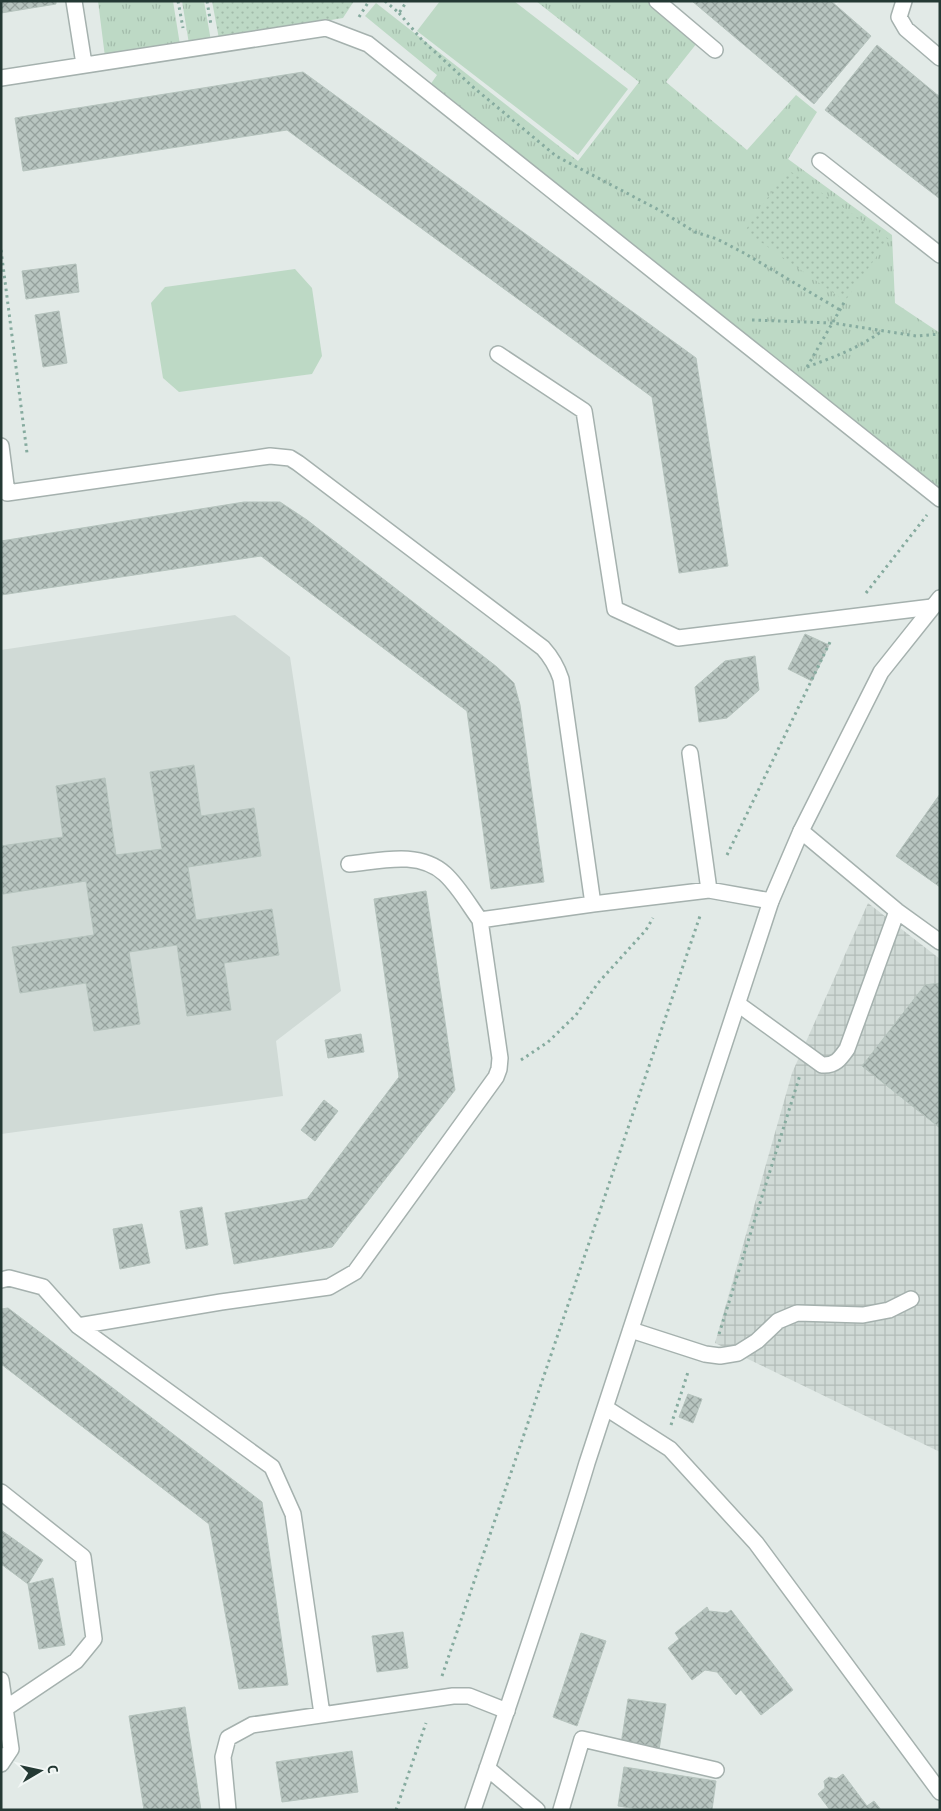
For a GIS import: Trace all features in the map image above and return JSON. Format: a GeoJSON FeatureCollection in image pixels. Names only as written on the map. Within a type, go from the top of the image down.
{"type":"FeatureCollection","features":[{"type":"Feature","properties":{"kind":"street"},"geometry":{"type":"LineString","coordinates":[[74,1],[84,64]]}},
{"type":"Feature","properties":{"kind":"street"},"geometry":{"type":"LineString","coordinates":[[657,1],[715,50]]}},
{"type":"Feature","properties":{"kind":"street"},"geometry":{"type":"LineString","coordinates":[[904,1],[899,16],[906,29],[940,58]]}},
{"type":"Feature","properties":{"kind":"street"},"geometry":{"type":"LineString","coordinates":[[1,78],[186,48],[326,28],[368,44],[940,499]]}},
{"type":"Feature","properties":{"kind":"street"},"geometry":{"type":"LineString","coordinates":[[820,161],[940,255]]}},
{"type":"Feature","properties":{"kind":"street"},"geometry":{"type":"LineString","coordinates":[[498,354],[584,411],[615,609],[678,638],[847,618],[936,602]]}},
{"type":"Feature","properties":{"kind":"street"},"geometry":{"type":"LineString","coordinates":[[1,446],[4,494],[270,456],[290,458],[543,648],[557,667],[561,679],[594,904]]}},
{"type":"Feature","properties":{"kind":"street"},"geometry":{"type":"LineString","coordinates":[[472,1810],[507,1711],[771,901],[801,831],[881,672],[936,602]]}},
{"type":"Feature","properties":{"kind":"street"},"geometry":{"type":"LineString","coordinates":[[690,753],[709,890]]}},
{"type":"Feature","properties":{"kind":"street"},"geometry":{"type":"LineString","coordinates":[[801,831],[897,911],[940,942]]}},
{"type":"Feature","properties":{"kind":"street"},"geometry":{"type":"LineString","coordinates":[[78,1326],[221,1302],[329,1287],[355,1272],[496,1076],[500,1058],[480,920],[444,873],[418,860],[401,858],[349,864]]}},
{"type":"Feature","properties":{"kind":"street"},"geometry":{"type":"LineString","coordinates":[[480,920],[709,890],[771,901]]}},
{"type":"Feature","properties":{"kind":"street"},"geometry":{"type":"LineString","coordinates":[[738,1004],[822,1065],[830,1065],[839,1061],[847,1049],[897,911]]}},
{"type":"Feature","properties":{"kind":"street"},"geometry":{"type":"LineString","coordinates":[[1,1280],[9,1278],[43,1286],[78,1326],[272,1467],[293,1514],[322,1714]]}},
{"type":"Feature","properties":{"kind":"street"},"geometry":{"type":"LineString","coordinates":[[631,1330],[705,1354],[720,1356],[738,1353],[757,1341],[778,1322],[797,1313],[863,1315],[889,1310],[911,1299]]}},
{"type":"Feature","properties":{"kind":"street"},"geometry":{"type":"LineString","coordinates":[[606,1408],[670,1449],[756,1543],[940,1792]]}},
{"type":"Feature","properties":{"kind":"street"},"geometry":{"type":"LineString","coordinates":[[1,1492],[83,1557],[94,1639],[76,1661],[6,1708]]}},
{"type":"Feature","properties":{"kind":"street"},"geometry":{"type":"LineString","coordinates":[[1,1680],[11,1749],[1,1764]]}},
{"type":"Feature","properties":{"kind":"street"},"geometry":{"type":"LineString","coordinates":[[228,1810],[223,1757],[228,1738],[252,1725],[454,1696],[469,1696],[507,1711]]}},
{"type":"Feature","properties":{"kind":"street"},"geometry":{"type":"LineString","coordinates":[[561,1810],[582,1739],[716,1770]]}},
{"type":"Feature","properties":{"kind":"street"},"geometry":{"type":"LineString","coordinates":[[487,1768],[537,1810]]}},
{"type":"Feature","properties":{"kind":"path"},"geometry":{"type":"LineString","coordinates":[[178,1],[186,48]]}},
{"type":"Feature","properties":{"kind":"path"},"geometry":{"type":"LineString","coordinates":[[385,1],[436,54],[556,156],[659,210],[695,232],[717,239],[744,253],[840,310]]}},
{"type":"Feature","properties":{"kind":"path"},"geometry":{"type":"LineString","coordinates":[[399,14],[408,1]]}},
{"type":"Feature","properties":{"kind":"path"},"geometry":{"type":"LineString","coordinates":[[1,250],[27,453]]}},
{"type":"Feature","properties":{"kind":"path"},"geometry":{"type":"LineString","coordinates":[[796,385],[846,301]]}},
{"type":"Feature","properties":{"kind":"path"},"geometry":{"type":"LineString","coordinates":[[714,318],[833,323],[916,336],[940,334]]}},
{"type":"Feature","properties":{"kind":"path"},"geometry":{"type":"LineString","coordinates":[[807,367],[843,354],[867,342],[883,330]]}},
{"type":"Feature","properties":{"kind":"path"},"geometry":{"type":"LineString","coordinates":[[396,1810],[709,890],[832,637],[940,499]]}},
{"type":"Feature","properties":{"kind":"path"},"geometry":{"type":"LineString","coordinates":[[499,1069],[521,1060],[536,1051],[576,1015],[598,983],[646,930],[656,912],[658,896]]}},
{"type":"Feature","properties":{"kind":"path"},"geometry":{"type":"LineString","coordinates":[[664,1445],[691,1364],[714,1346],[717,1340],[807,1054]]}},
{"type":"Feature","properties":{"kind":"shaded area"},"geometry":{"type":"Polygon","coordinates":[[[235,615],[290,657],[341,991],[276,1041],[283,1096],[1,1134],[1,650],[235,615]]]}},
{"type":"Feature","properties":{"kind":"shaded area"},"geometry":{"type":"Polygon","coordinates":[[[868,903],[940,959],[940,1452],[715,1343],[792,1073],[868,903]]]}},
{"type":"Feature","properties":{"kind":"green space"},"geometry":{"type":"Polygon","coordinates":[[[98,1],[173,1],[180,45],[105,57],[98,1]]]}},
{"type":"Feature","properties":{"kind":"green space"},"geometry":{"type":"Polygon","coordinates":[[[182,1],[204,1],[211,41],[189,44],[182,1]]]}},
{"type":"Feature","properties":{"kind":"green space"},"geometry":{"type":"Polygon","coordinates":[[[212,1],[354,1],[343,18],[219,39],[212,1]]]}},
{"type":"Feature","properties":{"kind":"green space"},"geometry":{"type":"Polygon","coordinates":[[[440,1],[514,1],[628,89],[578,155],[417,31],[440,1]]]}},
{"type":"Feature","properties":{"kind":"green space"},"geometry":{"type":"Polygon","coordinates":[[[536,1],[647,1],[697,43],[666,82],[747,150],[796,95],[817,112],[788,159],[892,235],[895,303],[940,333],[940,490],[430,85],[437,75],[365,16],[376,3],[578,161],[639,82],[536,1]]]}},
{"type":"Feature","properties":{"kind":"green space"},"geometry":{"type":"Polygon","coordinates":[[[787,169],[889,239],[845,301],[745,231],[787,169]]]}},
{"type":"Feature","properties":{"kind":"green space"},"geometry":{"type":"Polygon","coordinates":[[[295,269],[312,288],[322,356],[312,374],[179,392],[163,378],[151,303],[165,287],[295,269]]]}},
{"type":"Feature","properties":{"kind":"building"},"geometry":{"type":"Polygon","coordinates":[[[1,1],[56,1],[56,4],[1,13],[1,1]]]}},
{"type":"Feature","properties":{"kind":"building"},"geometry":{"type":"Polygon","coordinates":[[[692,1],[831,1],[871,36],[814,104],[692,1]]]}},
{"type":"Feature","properties":{"kind":"building"},"geometry":{"type":"Polygon","coordinates":[[[877,45],[940,97],[940,199],[825,110],[877,45]]]}},
{"type":"Feature","properties":{"kind":"building"},"geometry":{"type":"Polygon","coordinates":[[[303,72],[696,358],[728,566],[679,573],[652,397],[287,130],[23,171],[15,118],[303,72]]]}},
{"type":"Feature","properties":{"kind":"building"},"geometry":{"type":"Polygon","coordinates":[[[76,264],[79,292],[26,299],[22,271],[76,264]]]}},
{"type":"Feature","properties":{"kind":"building"},"geometry":{"type":"Polygon","coordinates":[[[59,311],[67,363],[43,367],[35,315],[59,311]]]}},
{"type":"Feature","properties":{"kind":"building"},"geometry":{"type":"Polygon","coordinates":[[[244,502],[280,502],[307,520],[497,667],[514,683],[520,705],[544,882],[491,889],[467,711],[261,556],[1,595],[1,541],[244,502]]]}},
{"type":"Feature","properties":{"kind":"building"},"geometry":{"type":"Polygon","coordinates":[[[805,634],[829,645],[812,681],[788,669],[805,634]]]}},
{"type":"Feature","properties":{"kind":"building"},"geometry":{"type":"Polygon","coordinates":[[[755,656],[759,690],[727,718],[699,722],[695,687],[725,661],[755,656]]]}},
{"type":"Feature","properties":{"kind":"building"},"geometry":{"type":"Polygon","coordinates":[[[194,765],[201,816],[254,808],[261,856],[188,867],[196,920],[272,909],[279,955],[224,963],[231,1010],[187,1016],[177,945],[129,952],[140,1024],[94,1031],[86,983],[20,993],[12,947],[94,935],[86,881],[3,894],[1,846],[63,837],[56,786],[105,778],[116,855],[162,849],[150,772],[194,765]]]}},
{"type":"Feature","properties":{"kind":"building"},"geometry":{"type":"Polygon","coordinates":[[[940,794],[940,887],[896,856],[940,794]]]}},
{"type":"Feature","properties":{"kind":"building"},"geometry":{"type":"Polygon","coordinates":[[[426,891],[455,1090],[332,1247],[234,1264],[225,1213],[307,1199],[399,1077],[374,899],[426,891]]]}},
{"type":"Feature","properties":{"kind":"building"},"geometry":{"type":"Polygon","coordinates":[[[940,983],[940,1128],[862,1066],[925,985],[940,983]]]}},
{"type":"Feature","properties":{"kind":"building"},"geometry":{"type":"Polygon","coordinates":[[[361,1034],[364,1052],[328,1058],[325,1040],[361,1034]]]}},
{"type":"Feature","properties":{"kind":"building"},"geometry":{"type":"Polygon","coordinates":[[[324,1100],[338,1111],[315,1141],[301,1130],[324,1100]]]}},
{"type":"Feature","properties":{"kind":"building"},"geometry":{"type":"Polygon","coordinates":[[[202,1207],[208,1245],[186,1249],[180,1211],[202,1207]]]}},
{"type":"Feature","properties":{"kind":"building"},"geometry":{"type":"Polygon","coordinates":[[[142,1224],[150,1263],[120,1269],[113,1229],[142,1224]]]}},
{"type":"Feature","properties":{"kind":"building"},"geometry":{"type":"Polygon","coordinates":[[[8,1308],[262,1502],[288,1685],[239,1689],[209,1524],[1,1364],[1,1309],[8,1308]]]}},
{"type":"Feature","properties":{"kind":"building"},"geometry":{"type":"Polygon","coordinates":[[[688,1394],[702,1399],[693,1423],[679,1417],[688,1394]]]}},
{"type":"Feature","properties":{"kind":"building"},"geometry":{"type":"Polygon","coordinates":[[[1,1530],[43,1560],[28,1584],[1,1564],[1,1530]]]}},
{"type":"Feature","properties":{"kind":"building"},"geometry":{"type":"Polygon","coordinates":[[[53,1578],[65,1645],[39,1649],[28,1584],[53,1578]]]}},
{"type":"Feature","properties":{"kind":"building"},"geometry":{"type":"Polygon","coordinates":[[[707,1607],[709,1611],[727,1613],[731,1610],[793,1690],[761,1715],[741,1690],[736,1695],[717,1672],[705,1670],[692,1680],[668,1648],[679,1639],[675,1633],[707,1607]]]}},
{"type":"Feature","properties":{"kind":"building"},"geometry":{"type":"Polygon","coordinates":[[[403,1632],[408,1668],[377,1672],[372,1636],[403,1632]]]}},
{"type":"Feature","properties":{"kind":"building"},"geometry":{"type":"Polygon","coordinates":[[[581,1633],[606,1641],[577,1726],[553,1717],[581,1633]]]}},
{"type":"Feature","properties":{"kind":"building"},"geometry":{"type":"Polygon","coordinates":[[[628,1699],[666,1704],[659,1750],[621,1744],[628,1699]]]}},
{"type":"Feature","properties":{"kind":"building"},"geometry":{"type":"Polygon","coordinates":[[[185,1707],[201,1810],[144,1810],[129,1716],[185,1707]]]}},
{"type":"Feature","properties":{"kind":"building"},"geometry":{"type":"Polygon","coordinates":[[[352,1751],[358,1792],[282,1802],[276,1762],[352,1751]]]}},
{"type":"Feature","properties":{"kind":"building"},"geometry":{"type":"Polygon","coordinates":[[[624,1767],[716,1781],[712,1810],[644,1810],[618,1806],[624,1767]]]}},
{"type":"Feature","properties":{"kind":"building"},"geometry":{"type":"Polygon","coordinates":[[[843,1774],[867,1806],[874,1801],[881,1810],[830,1810],[818,1794],[825,1788],[824,1781],[829,1777],[836,1779],[843,1774]]]}}]}
